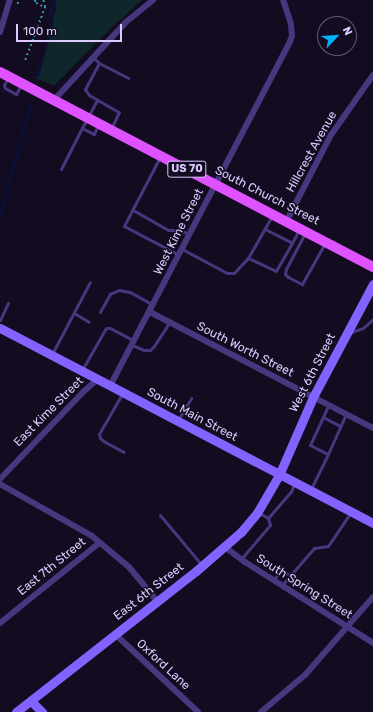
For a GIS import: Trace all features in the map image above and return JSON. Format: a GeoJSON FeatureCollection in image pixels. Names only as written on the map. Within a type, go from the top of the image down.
{"type":"FeatureCollection","features":[{"type":"Feature","properties":{"kind":"main road","name":"South Church Street"},"geometry":{"type":"LineString","coordinates":[[4,74],[161,155],[286,222],[326,241],[373,267]]}},
{"type":"Feature","properties":{"kind":"street"},"geometry":{"type":"LineString","coordinates":[[0,32],[10,0]]}},
{"type":"Feature","properties":{"kind":"street","name":"West Kime Street"},"geometry":{"type":"LineString","coordinates":[[110,386],[150,312],[292,36],[291,24],[283,0]]}},
{"type":"Feature","properties":{"kind":"street"},"geometry":{"type":"LineString","coordinates":[[54,100],[126,22],[149,1]]}},
{"type":"Feature","properties":{"kind":"street","name":"Hillcrest Avenue"},"geometry":{"type":"LineString","coordinates":[[286,222],[332,135],[373,75]]}},
{"type":"Feature","properties":{"kind":"street","name":"West 6th Street"},"geometry":{"type":"LineString","coordinates":[[279,475],[313,397],[373,284]]}},
{"type":"Feature","properties":{"kind":"street","name":"South Worth Street"},"geometry":{"type":"LineString","coordinates":[[150,312],[373,428]]}},
{"type":"Feature","properties":{"kind":"street","name":"South Main Street"},"geometry":{"type":"LineString","coordinates":[[0,328],[373,524]]}},
{"type":"Feature","properties":{"kind":"street","name":"East Kime Street"},"geometry":{"type":"LineString","coordinates":[[0,479],[83,392],[98,379]]}},
{"type":"Feature","properties":{"kind":"street","name":"East 6th Street"},"geometry":{"type":"LineString","coordinates":[[16,712],[202,566],[241,532],[258,512],[279,475]]}},
{"type":"Feature","properties":{"kind":"street"},"geometry":{"type":"LineString","coordinates":[[0,484],[78,527],[114,553],[129,567],[156,601]]}},
{"type":"Feature","properties":{"kind":"street","name":"East 7th Street"},"geometry":{"type":"LineString","coordinates":[[0,623],[99,543]]}},
{"type":"Feature","properties":{"kind":"street","name":"South Spring Street"},"geometry":{"type":"LineString","coordinates":[[224,547],[373,644]]}},
{"type":"Feature","properties":{"kind":"street"},"geometry":{"type":"LineString","coordinates":[[261,712],[270,710],[305,675],[373,597]]}},
{"type":"Feature","properties":{"kind":"street","name":"Oxford Lane"},"geometry":{"type":"LineString","coordinates":[[115,634],[198,712]]}},
{"type":"Feature","properties":{"kind":"street"},"geometry":{"type":"LineString","coordinates":[[31,701],[42,712]]}},
{"type":"Feature","properties":{"kind":"lane"},"geometry":{"type":"LineString","coordinates":[[93,57],[99,63],[128,78]]}},
{"type":"Feature","properties":{"kind":"lane"},"geometry":{"type":"LineString","coordinates":[[99,63],[85,89],[86,93],[119,112],[110,129]]}},
{"type":"Feature","properties":{"kind":"lane"},"geometry":{"type":"LineString","coordinates":[[61,168],[97,100]]}},
{"type":"Feature","properties":{"kind":"lane"},"geometry":{"type":"LineString","coordinates":[[82,128],[94,134],[99,123]]}},
{"type":"Feature","properties":{"kind":"lane"},"geometry":{"type":"LineString","coordinates":[[161,155],[124,226],[227,273],[234,273],[248,258],[266,229],[273,214]]}},
{"type":"Feature","properties":{"kind":"lane"},"geometry":{"type":"LineString","coordinates":[[133,210],[168,230],[179,230],[190,234]]}},
{"type":"Feature","properties":{"kind":"lane"},"geometry":{"type":"LineString","coordinates":[[266,229],[292,243]]}},
{"type":"Feature","properties":{"kind":"lane"},"geometry":{"type":"LineString","coordinates":[[248,258],[276,271],[292,243],[303,230]]}},
{"type":"Feature","properties":{"kind":"lane"},"geometry":{"type":"LineString","coordinates":[[303,230],[285,274],[302,284],[326,241]]}},
{"type":"Feature","properties":{"kind":"lane"},"geometry":{"type":"LineString","coordinates":[[51,355],[90,282]]}},
{"type":"Feature","properties":{"kind":"lane"},"geometry":{"type":"LineString","coordinates":[[100,312],[110,294],[118,290],[130,292],[154,304]]}},
{"type":"Feature","properties":{"kind":"lane"},"geometry":{"type":"LineString","coordinates":[[0,320],[8,303]]}},
{"type":"Feature","properties":{"kind":"lane"},"geometry":{"type":"LineString","coordinates":[[74,313],[89,322]]}},
{"type":"Feature","properties":{"kind":"lane"},"geometry":{"type":"LineString","coordinates":[[346,334],[362,328],[373,319]]}},
{"type":"Feature","properties":{"kind":"lane"},"geometry":{"type":"LineString","coordinates":[[82,371],[106,328],[110,328],[144,350],[150,350],[169,323]]}},
{"type":"Feature","properties":{"kind":"lane"},"geometry":{"type":"LineString","coordinates":[[123,392],[99,434],[105,442],[124,452]]}},
{"type":"Feature","properties":{"kind":"lane"},"geometry":{"type":"LineString","coordinates":[[177,422],[191,398]]}},
{"type":"Feature","properties":{"kind":"lane"},"geometry":{"type":"LineString","coordinates":[[328,405],[310,446],[328,454]]}},
{"type":"Feature","properties":{"kind":"lane"},"geometry":{"type":"LineString","coordinates":[[310,490],[346,414]]}},
{"type":"Feature","properties":{"kind":"lane"},"geometry":{"type":"LineString","coordinates":[[323,417],[340,426]]}},
{"type":"Feature","properties":{"kind":"lane"},"geometry":{"type":"LineString","coordinates":[[268,518],[291,492],[295,483]]}},
{"type":"Feature","properties":{"kind":"lane"},"geometry":{"type":"LineString","coordinates":[[241,559],[270,525],[268,518],[258,512]]}},
{"type":"Feature","properties":{"kind":"lane"},"geometry":{"type":"LineString","coordinates":[[282,586],[289,575],[314,548],[328,546],[351,512]]}},
{"type":"Feature","properties":{"kind":"lane"},"geometry":{"type":"LineString","coordinates":[[160,515],[202,566]]}},
{"type":"Feature","properties":{"kind":"lane"},"geometry":{"type":"LineString","coordinates":[[273,580],[282,570],[289,575]]}},
{"type":"Feature","properties":{"kind":"path"},"geometry":{"type":"LineString","coordinates":[[17,4],[19,0]]}},
{"type":"Feature","properties":{"kind":"path"},"geometry":{"type":"LineString","coordinates":[[35,0],[36,3],[45,7]]}},
{"type":"Feature","properties":{"kind":"path"},"geometry":{"type":"LineString","coordinates":[[25,60],[45,7],[43,0]]}},
{"type":"Feature","properties":{"kind":"green space"},"geometry":{"type":"Polygon","coordinates":[[[55,0],[141,1],[111,28],[54,86],[36,78],[47,46],[56,8],[55,0]]]}},
{"type":"Feature","properties":{"kind":"shaded area"},"geometry":{"type":"Polygon","coordinates":[[[54,0],[56,0],[52,17],[54,21],[39,77],[35,76],[45,51],[51,20],[49,13],[54,0]]]}},
{"type":"Feature","properties":{"kind":"waterway"},"geometry":{"type":"LineString","coordinates":[[0,216],[31,104]]}}]}
